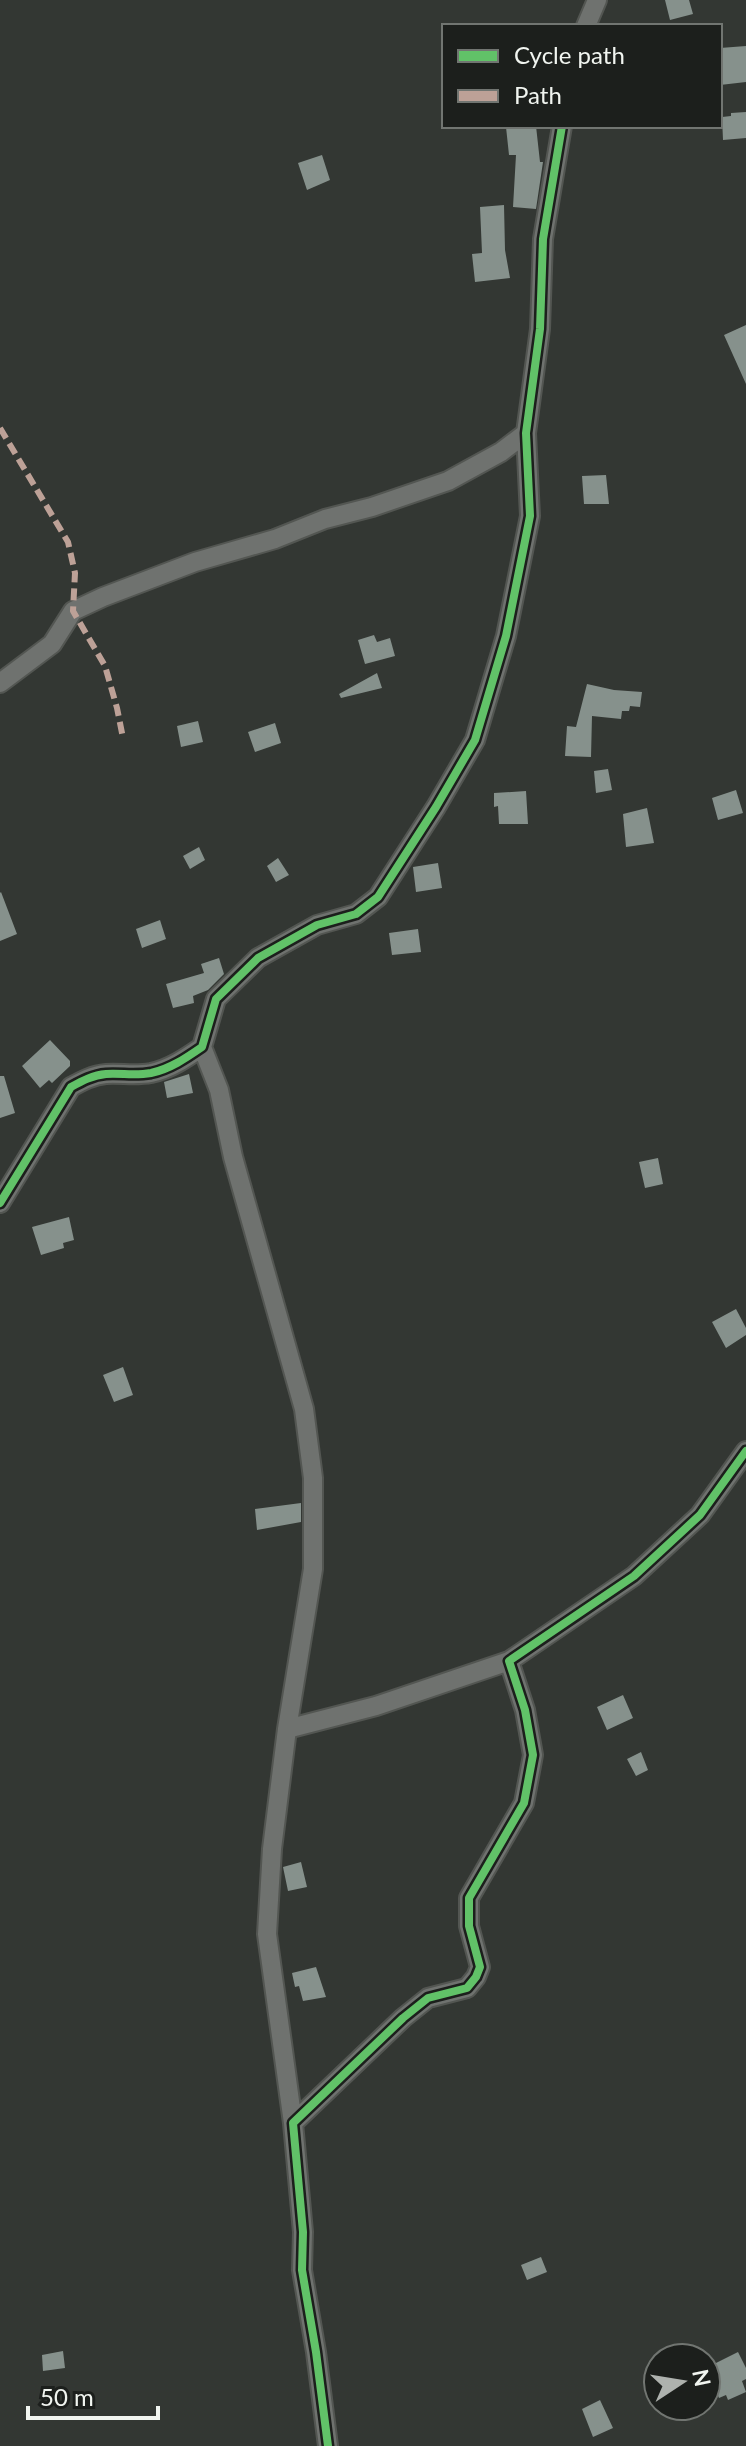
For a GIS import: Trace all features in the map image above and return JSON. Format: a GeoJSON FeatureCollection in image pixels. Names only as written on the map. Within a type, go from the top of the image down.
{"type":"FeatureCollection","features":[{"type":"Feature","properties":{"kind":"street"},"geometry":{"type":"LineString","coordinates":[[587,24],[597,0]]}},
{"type":"Feature","properties":{"kind":"street"},"geometry":{"type":"LineString","coordinates":[[328,2446],[302,2270],[303,2232],[293,2123],[267,1934],[272,1849],[287,1729],[313,1569],[313,1478],[304,1409],[233,1157],[219,1090],[202,1047],[216,999],[258,958],[317,925],[356,914],[378,897],[475,740],[506,636],[530,516],[526,433],[540,329],[543,239],[562,128]]}},
{"type":"Feature","properties":{"kind":"street"},"geometry":{"type":"LineString","coordinates":[[0,683],[52,644],[73,611],[195,562],[275,539],[325,519],[372,507],[448,481],[501,452],[526,433]]}},
{"type":"Feature","properties":{"kind":"street"},"geometry":{"type":"LineString","coordinates":[[0,1203],[71,1087],[89,1078],[108,1074],[128,1076],[154,1073],[180,1062],[202,1047]]}},
{"type":"Feature","properties":{"kind":"street"},"geometry":{"type":"LineString","coordinates":[[287,1729],[376,1706],[509,1661],[634,1576],[700,1515],[746,1451]]}},
{"type":"Feature","properties":{"kind":"street"},"geometry":{"type":"LineString","coordinates":[[293,2123],[419,2004],[428,1998],[467,1988],[476,1977],[480,1967],[469,1926],[469,1898],[524,1803],[533,1755],[525,1710],[509,1661]]}},
{"type":"Feature","properties":{"kind":"building"},"geometry":{"type":"Polygon","coordinates":[[[665,0],[689,0],[693,14],[670,20],[665,0]]]}},
{"type":"Feature","properties":{"kind":"building"},"geometry":{"type":"Polygon","coordinates":[[[746,46],[746,82],[722,85],[722,48],[746,46]]]}},
{"type":"Feature","properties":{"kind":"building"},"geometry":{"type":"Polygon","coordinates":[[[746,112],[746,138],[723,140],[722,117],[746,112]]]}},
{"type":"Feature","properties":{"kind":"building"},"geometry":{"type":"Polygon","coordinates":[[[506,128],[536,128],[540,162],[543,162],[536,209],[513,207],[516,155],[509,155],[506,128]]]}},
{"type":"Feature","properties":{"kind":"building"},"geometry":{"type":"Polygon","coordinates":[[[322,155],[330,180],[307,190],[298,163],[322,155]]]}},
{"type":"Feature","properties":{"kind":"building"},"geometry":{"type":"Polygon","coordinates":[[[504,205],[505,250],[510,278],[475,282],[472,254],[482,253],[480,207],[504,205]]]}},
{"type":"Feature","properties":{"kind":"building"},"geometry":{"type":"Polygon","coordinates":[[[746,325],[746,384],[724,335],[746,325]]]}},
{"type":"Feature","properties":{"kind":"building"},"geometry":{"type":"Polygon","coordinates":[[[606,475],[609,504],[584,504],[582,476],[606,475]]]}},
{"type":"Feature","properties":{"kind":"building"},"geometry":{"type":"Polygon","coordinates":[[[374,635],[377,642],[390,638],[395,656],[365,664],[358,640],[374,635]]]}},
{"type":"Feature","properties":{"kind":"building"},"geometry":{"type":"Polygon","coordinates":[[[377,673],[382,688],[341,698],[339,694],[377,673]]]}},
{"type":"Feature","properties":{"kind":"building"},"geometry":{"type":"Polygon","coordinates":[[[587,684],[642,692],[640,707],[630,706],[629,711],[622,711],[621,719],[592,716],[591,757],[565,756],[567,726],[576,727],[587,684]]]}},
{"type":"Feature","properties":{"kind":"building"},"geometry":{"type":"Polygon","coordinates":[[[198,721],[203,742],[181,747],[177,726],[198,721]]]}},
{"type":"Feature","properties":{"kind":"building"},"geometry":{"type":"Polygon","coordinates":[[[275,723],[281,743],[255,752],[248,732],[275,723]]]}},
{"type":"Feature","properties":{"kind":"building"},"geometry":{"type":"Polygon","coordinates":[[[608,769],[612,790],[596,793],[594,771],[608,769]]]}},
{"type":"Feature","properties":{"kind":"building"},"geometry":{"type":"Polygon","coordinates":[[[736,790],[743,813],[718,820],[712,798],[736,790]]]}},
{"type":"Feature","properties":{"kind":"building"},"geometry":{"type":"Polygon","coordinates":[[[526,791],[528,824],[499,824],[494,793],[526,791]]]}},
{"type":"Feature","properties":{"kind":"building"},"geometry":{"type":"Polygon","coordinates":[[[647,808],[654,843],[626,847],[623,814],[647,808]]]}},
{"type":"Feature","properties":{"kind":"building"},"geometry":{"type":"Polygon","coordinates":[[[199,847],[205,860],[190,869],[183,856],[199,847]]]}},
{"type":"Feature","properties":{"kind":"building"},"geometry":{"type":"Polygon","coordinates":[[[278,858],[289,875],[276,882],[267,866],[278,858]]]}},
{"type":"Feature","properties":{"kind":"building"},"geometry":{"type":"Polygon","coordinates":[[[438,863],[442,888],[416,892],[413,867],[438,863]]]}},
{"type":"Feature","properties":{"kind":"building"},"geometry":{"type":"Polygon","coordinates":[[[0,893],[17,934],[0,941],[0,893]]]}},
{"type":"Feature","properties":{"kind":"building"},"geometry":{"type":"Polygon","coordinates":[[[160,920],[166,939],[142,948],[136,929],[160,920]]]}},
{"type":"Feature","properties":{"kind":"building"},"geometry":{"type":"Polygon","coordinates":[[[418,929],[421,952],[392,955],[389,933],[418,929]]]}},
{"type":"Feature","properties":{"kind":"building"},"geometry":{"type":"Polygon","coordinates":[[[219,958],[224,974],[208,990],[193,996],[194,1003],[173,1008],[166,984],[204,973],[201,964],[219,958]]]}},
{"type":"Feature","properties":{"kind":"building"},"geometry":{"type":"Polygon","coordinates":[[[50,1040],[70,1061],[70,1066],[52,1083],[49,1080],[40,1088],[22,1066],[50,1040]]]}},
{"type":"Feature","properties":{"kind":"building"},"geometry":{"type":"Polygon","coordinates":[[[189,1074],[193,1093],[167,1098],[164,1082],[189,1074]]]}},
{"type":"Feature","properties":{"kind":"building"},"geometry":{"type":"Polygon","coordinates":[[[0,1076],[4,1076],[15,1113],[0,1118],[0,1076]]]}},
{"type":"Feature","properties":{"kind":"building"},"geometry":{"type":"Polygon","coordinates":[[[658,1158],[663,1184],[645,1188],[639,1162],[658,1158]]]}},
{"type":"Feature","properties":{"kind":"building"},"geometry":{"type":"Polygon","coordinates":[[[69,1217],[74,1240],[63,1243],[64,1248],[41,1255],[32,1227],[69,1217]]]}},
{"type":"Feature","properties":{"kind":"building"},"geometry":{"type":"Polygon","coordinates":[[[736,1309],[746,1328],[746,1335],[726,1348],[712,1322],[736,1309]]]}},
{"type":"Feature","properties":{"kind":"building"},"geometry":{"type":"Polygon","coordinates":[[[123,1367],[133,1395],[114,1402],[103,1375],[123,1367]]]}},
{"type":"Feature","properties":{"kind":"building"},"geometry":{"type":"Polygon","coordinates":[[[301,1503],[301,1522],[257,1530],[255,1509],[301,1503]]]}},
{"type":"Feature","properties":{"kind":"building"},"geometry":{"type":"Polygon","coordinates":[[[623,1695],[633,1718],[607,1730],[597,1707],[623,1695]]]}},
{"type":"Feature","properties":{"kind":"building"},"geometry":{"type":"Polygon","coordinates":[[[641,1752],[648,1770],[636,1776],[627,1759],[641,1752]]]}},
{"type":"Feature","properties":{"kind":"building"},"geometry":{"type":"Polygon","coordinates":[[[301,1862],[307,1887],[288,1891],[283,1867],[301,1862]]]}},
{"type":"Feature","properties":{"kind":"building"},"geometry":{"type":"Polygon","coordinates":[[[316,1967],[326,1997],[303,2001],[292,1973],[316,1967]]]}},
{"type":"Feature","properties":{"kind":"building"},"geometry":{"type":"Polygon","coordinates":[[[541,2257],[547,2272],[527,2280],[521,2265],[541,2257]]]}},
{"type":"Feature","properties":{"kind":"building"},"geometry":{"type":"Polygon","coordinates":[[[63,2351],[65,2368],[43,2371],[42,2355],[63,2351]]]}},
{"type":"Feature","properties":{"kind":"building"},"geometry":{"type":"Polygon","coordinates":[[[738,2352],[746,2368],[746,2379],[742,2381],[746,2392],[728,2400],[726,2395],[722,2397],[722,2360],[738,2352]]]}},
{"type":"Feature","properties":{"kind":"building"},"geometry":{"type":"Polygon","coordinates":[[[600,2400],[613,2428],[593,2437],[582,2409],[600,2400]]]}},
{"type":"Feature","properties":{"kind":"marked path"},"geometry":{"type":"LineString","coordinates":[[0,428],[68,542],[75,573],[73,611],[105,666],[123,738]]}},
{"type":"Feature","properties":{"kind":"cycle path"},"geometry":{"type":"LineString","coordinates":[[0,1203],[71,1087],[101,1075],[151,1073],[184,1059],[202,1047],[216,999],[258,958],[317,925],[356,914],[378,897],[475,740],[506,636],[530,516],[526,433],[540,329],[543,239],[562,128]]}},
{"type":"Feature","properties":{"kind":"cycle path"},"geometry":{"type":"LineString","coordinates":[[328,2446],[302,2270],[303,2232],[293,2123],[428,1998],[467,1988],[476,1977],[480,1967],[469,1926],[469,1898],[524,1803],[533,1755],[525,1710],[509,1661],[634,1576],[700,1515],[746,1451]]}}]}
